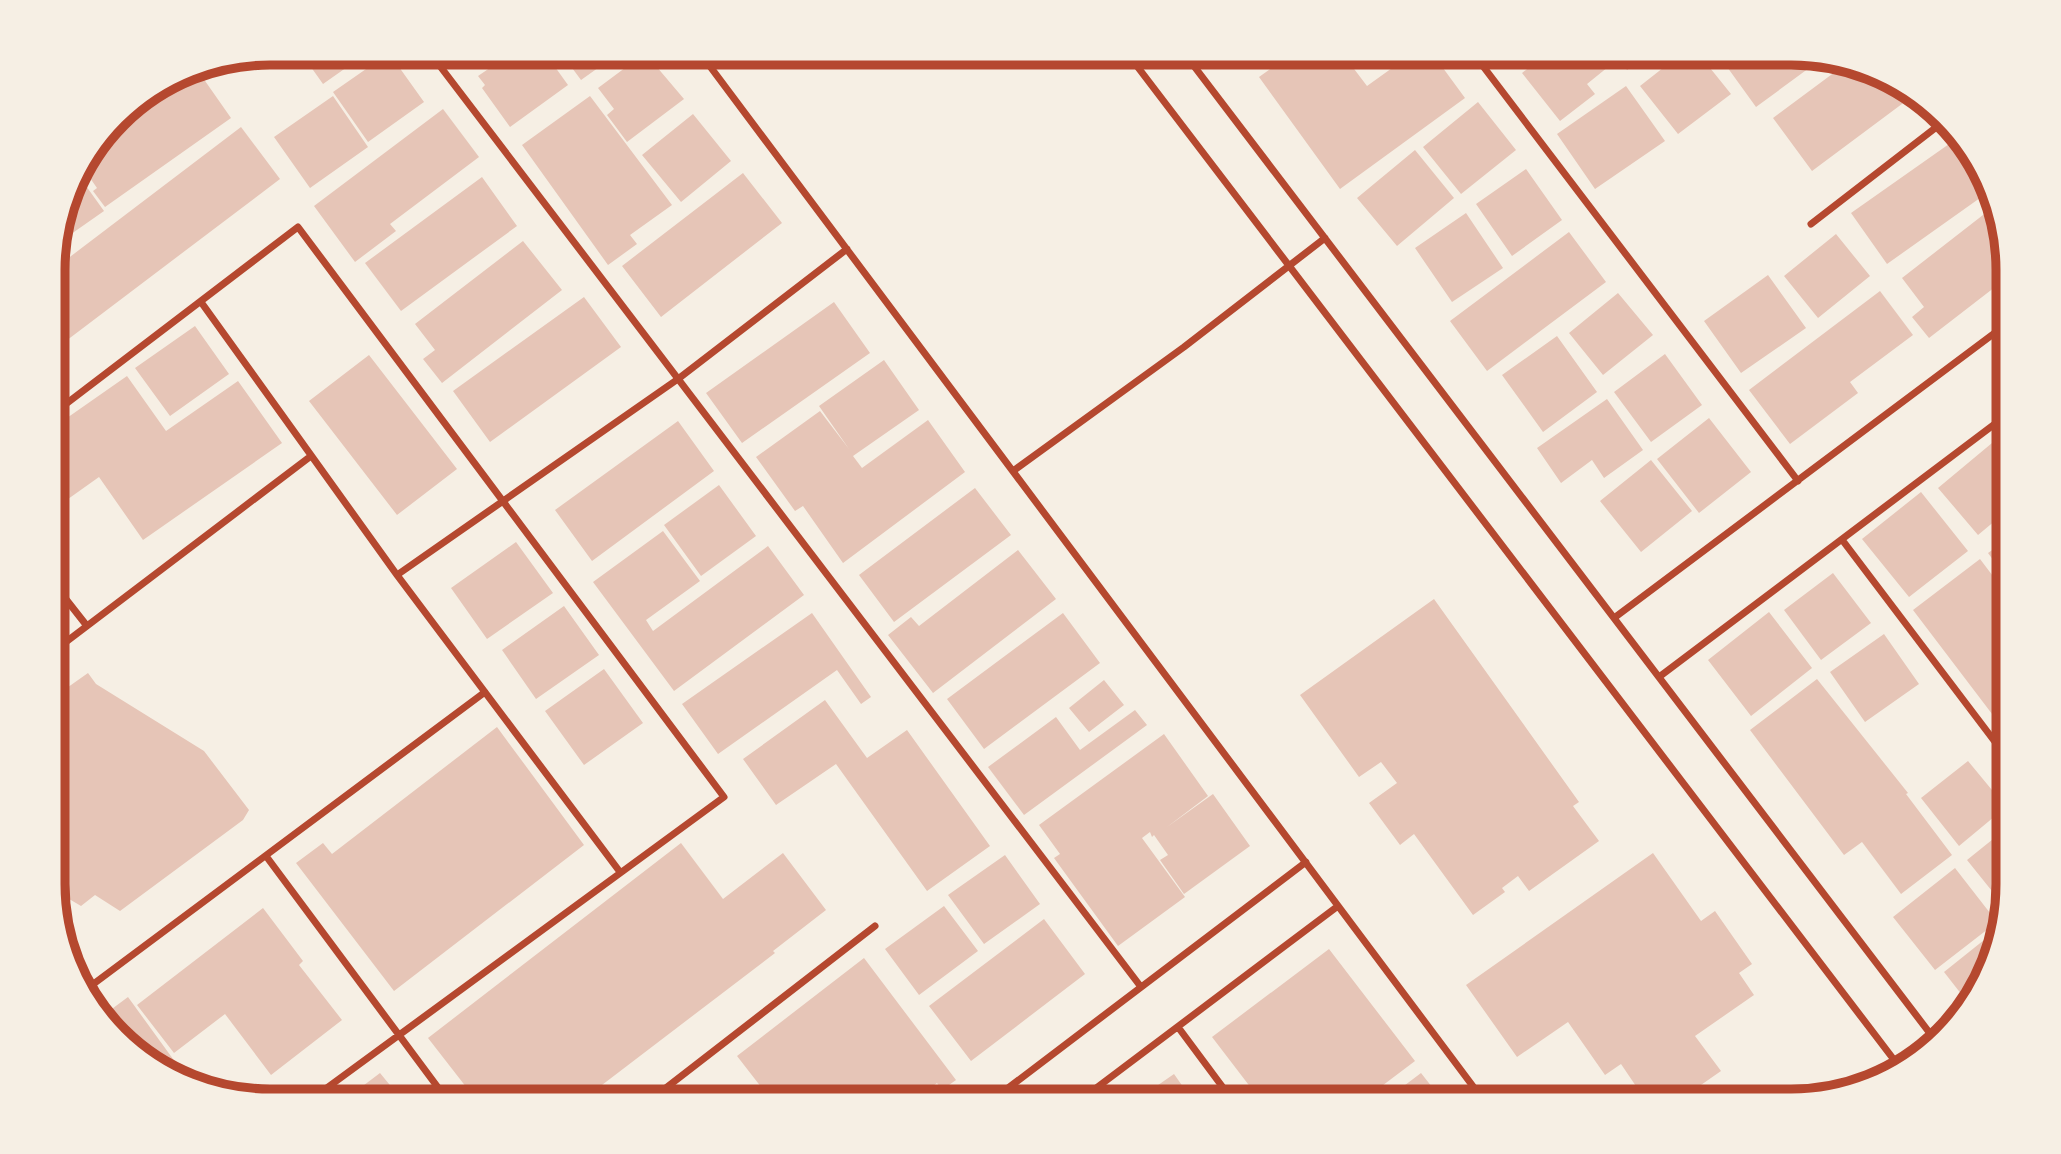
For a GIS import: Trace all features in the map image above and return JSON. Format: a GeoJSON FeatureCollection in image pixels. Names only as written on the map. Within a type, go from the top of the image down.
{"type":"FeatureCollection","features":[{"type":"Feature","properties":{"kind":"street"},"geometry":{"type":"LineString","coordinates":[[440,65],[1141,987]]}},
{"type":"Feature","properties":{"kind":"street"},"geometry":{"type":"LineString","coordinates":[[710,65],[1475,1089]]}},
{"type":"Feature","properties":{"kind":"street"},"geometry":{"type":"LineString","coordinates":[[1137,65],[1895,1061]]}},
{"type":"Feature","properties":{"kind":"street"},"geometry":{"type":"LineString","coordinates":[[1194,65],[1930,1034]]}},
{"type":"Feature","properties":{"kind":"street"},"geometry":{"type":"LineString","coordinates":[[1483,65],[1798,481]]}},
{"type":"Feature","properties":{"kind":"street"},"geometry":{"type":"LineString","coordinates":[[1811,224],[1937,127]]}},
{"type":"Feature","properties":{"kind":"street"},"geometry":{"type":"LineString","coordinates":[[65,404],[299,227],[724,797],[325,1089]]}},
{"type":"Feature","properties":{"kind":"street"},"geometry":{"type":"LineString","coordinates":[[1013,471],[1290,267],[1325,238]]}},
{"type":"Feature","properties":{"kind":"street"},"geometry":{"type":"LineString","coordinates":[[397,575],[678,379],[847,248]]}},
{"type":"Feature","properties":{"kind":"street"},"geometry":{"type":"LineString","coordinates":[[201,302],[397,575],[620,872]]}},
{"type":"Feature","properties":{"kind":"street"},"geometry":{"type":"LineString","coordinates":[[1614,618],[1996,332]]}},
{"type":"Feature","properties":{"kind":"street"},"geometry":{"type":"LineString","coordinates":[[1659,677],[1996,423]]}},
{"type":"Feature","properties":{"kind":"street"},"geometry":{"type":"LineString","coordinates":[[65,643],[312,456]]}},
{"type":"Feature","properties":{"kind":"street"},"geometry":{"type":"LineString","coordinates":[[1843,541],[1996,743]]}},
{"type":"Feature","properties":{"kind":"street"},"geometry":{"type":"LineString","coordinates":[[65,598],[87,626]]}},
{"type":"Feature","properties":{"kind":"street"},"geometry":{"type":"LineString","coordinates":[[91,986],[485,692]]}},
{"type":"Feature","properties":{"kind":"street"},"geometry":{"type":"LineString","coordinates":[[266,856],[439,1089]]}},
{"type":"Feature","properties":{"kind":"street"},"geometry":{"type":"LineString","coordinates":[[1007,1089],[1306,862]]}},
{"type":"Feature","properties":{"kind":"street"},"geometry":{"type":"LineString","coordinates":[[1095,1089],[1338,906]]}},
{"type":"Feature","properties":{"kind":"street"},"geometry":{"type":"LineString","coordinates":[[664,1089],[875,926]]}},
{"type":"Feature","properties":{"kind":"street"},"geometry":{"type":"LineString","coordinates":[[1178,1027],[1224,1089]]}},
{"type":"Feature","properties":{"kind":"building"},"geometry":{"type":"Polygon","coordinates":[[[310,65],[350,65],[323,84],[310,65]]]}},
{"type":"Feature","properties":{"kind":"building"},"geometry":{"type":"Polygon","coordinates":[[[372,65],[398,65],[424,102],[368,142],[333,92],[372,65]]]}},
{"type":"Feature","properties":{"kind":"building"},"geometry":{"type":"Polygon","coordinates":[[[494,65],[554,65],[568,85],[510,127],[482,88],[485,85],[478,76],[494,65]]]}},
{"type":"Feature","properties":{"kind":"building"},"geometry":{"type":"Polygon","coordinates":[[[570,65],[602,65],[581,80],[570,65]]]}},
{"type":"Feature","properties":{"kind":"building"},"geometry":{"type":"Polygon","coordinates":[[[629,65],[655,65],[684,99],[627,142],[607,115],[614,109],[598,88],[629,65]]]}},
{"type":"Feature","properties":{"kind":"building"},"geometry":{"type":"Polygon","coordinates":[[[1271,65],[1351,65],[1367,86],[1396,65],[1441,65],[1465,98],[1340,189],[1259,77],[1273,67],[1271,65]]]}},
{"type":"Feature","properties":{"kind":"building"},"geometry":{"type":"Polygon","coordinates":[[[1532,65],[1608,67],[1587,84],[1595,94],[1560,121],[1522,73],[1532,65]]]}},
{"type":"Feature","properties":{"kind":"building"},"geometry":{"type":"Polygon","coordinates":[[[1667,65],[1708,65],[1731,94],[1678,134],[1640,86],[1667,65]]]}},
{"type":"Feature","properties":{"kind":"building"},"geometry":{"type":"Polygon","coordinates":[[[1726,65],[1811,66],[1756,107],[1726,65]]]}},
{"type":"Feature","properties":{"kind":"building"},"geometry":{"type":"Polygon","coordinates":[[[1837,71],[1870,80],[1907,101],[1812,171],[1773,118],[1837,71]]]}},
{"type":"Feature","properties":{"kind":"building"},"geometry":{"type":"Polygon","coordinates":[[[202,77],[231,118],[105,207],[93,191],[97,188],[88,175],[107,145],[125,125],[167,92],[202,77]]]}},
{"type":"Feature","properties":{"kind":"building"},"geometry":{"type":"Polygon","coordinates":[[[1626,86],[1665,141],[1595,189],[1557,134],[1626,86]]]}},
{"type":"Feature","properties":{"kind":"building"},"geometry":{"type":"Polygon","coordinates":[[[333,96],[368,147],[310,188],[274,137],[333,96]]]}},
{"type":"Feature","properties":{"kind":"building"},"geometry":{"type":"Polygon","coordinates":[[[590,96],[672,205],[630,235],[637,244],[608,265],[522,145],[590,96]]]}},
{"type":"Feature","properties":{"kind":"building"},"geometry":{"type":"Polygon","coordinates":[[[1478,102],[1516,150],[1461,194],[1423,147],[1478,102]]]}},
{"type":"Feature","properties":{"kind":"building"},"geometry":{"type":"Polygon","coordinates":[[[443,109],[479,157],[390,224],[396,231],[355,262],[314,206],[443,109]]]}},
{"type":"Feature","properties":{"kind":"building"},"geometry":{"type":"Polygon","coordinates":[[[693,114],[731,161],[681,202],[642,155],[693,114]]]}},
{"type":"Feature","properties":{"kind":"building"},"geometry":{"type":"Polygon","coordinates":[[[241,127],[280,179],[65,342],[66,260],[241,127]]]}},
{"type":"Feature","properties":{"kind":"building"},"geometry":{"type":"Polygon","coordinates":[[[1951,143],[1962,156],[1982,197],[1887,264],[1851,213],[1951,143]]]}},
{"type":"Feature","properties":{"kind":"building"},"geometry":{"type":"Polygon","coordinates":[[[1415,150],[1454,198],[1397,246],[1357,198],[1415,150]]]}},
{"type":"Feature","properties":{"kind":"building"},"geometry":{"type":"Polygon","coordinates":[[[1526,169],[1562,220],[1512,256],[1476,204],[1526,169]]]}},
{"type":"Feature","properties":{"kind":"building"},"geometry":{"type":"Polygon","coordinates":[[[743,173],[782,223],[661,317],[622,266],[743,173]]]}},
{"type":"Feature","properties":{"kind":"building"},"geometry":{"type":"Polygon","coordinates":[[[482,177],[517,226],[401,311],[365,263],[482,177]]]}},
{"type":"Feature","properties":{"kind":"building"},"geometry":{"type":"Polygon","coordinates":[[[84,183],[104,211],[68,236],[84,183]]]}},
{"type":"Feature","properties":{"kind":"building"},"geometry":{"type":"Polygon","coordinates":[[[1987,212],[1996,256],[1996,286],[1929,338],[1912,317],[1924,307],[1902,278],[1987,212]]]}},
{"type":"Feature","properties":{"kind":"building"},"geometry":{"type":"Polygon","coordinates":[[[1466,213],[1503,268],[1452,302],[1415,248],[1466,213]]]}},
{"type":"Feature","properties":{"kind":"building"},"geometry":{"type":"Polygon","coordinates":[[[1569,232],[1606,282],[1487,371],[1450,321],[1569,232]]]}},
{"type":"Feature","properties":{"kind":"building"},"geometry":{"type":"Polygon","coordinates":[[[1836,234],[1870,276],[1818,318],[1784,276],[1836,234]]]}},
{"type":"Feature","properties":{"kind":"building"},"geometry":{"type":"Polygon","coordinates":[[[523,241],[562,290],[442,383],[423,359],[435,350],[415,324],[523,241]]]}},
{"type":"Feature","properties":{"kind":"building"},"geometry":{"type":"Polygon","coordinates":[[[1768,275],[1806,328],[1741,373],[1704,321],[1768,275]]]}},
{"type":"Feature","properties":{"kind":"building"},"geometry":{"type":"Polygon","coordinates":[[[1880,291],[1913,335],[1850,382],[1858,393],[1790,444],[1749,390],[1880,291]]]}},
{"type":"Feature","properties":{"kind":"building"},"geometry":{"type":"Polygon","coordinates":[[[1618,293],[1653,335],[1603,375],[1569,333],[1618,293]]]}},
{"type":"Feature","properties":{"kind":"building"},"geometry":{"type":"Polygon","coordinates":[[[584,297],[621,347],[490,442],[453,391],[584,297]]]}},
{"type":"Feature","properties":{"kind":"building"},"geometry":{"type":"Polygon","coordinates":[[[834,302],[870,353],[742,443],[706,393],[834,302]]]}},
{"type":"Feature","properties":{"kind":"building"},"geometry":{"type":"Polygon","coordinates":[[[195,326],[229,374],[170,416],[135,368],[195,326]]]}},
{"type":"Feature","properties":{"kind":"building"},"geometry":{"type":"Polygon","coordinates":[[[1557,336],[1597,392],[1543,432],[1502,375],[1557,336]]]}},
{"type":"Feature","properties":{"kind":"building"},"geometry":{"type":"Polygon","coordinates":[[[1665,354],[1702,405],[1651,442],[1614,392],[1665,354]]]}},
{"type":"Feature","properties":{"kind":"building"},"geometry":{"type":"Polygon","coordinates":[[[369,355],[457,469],[397,515],[309,401],[369,355]]]}},
{"type":"Feature","properties":{"kind":"building"},"geometry":{"type":"Polygon","coordinates":[[[884,360],[919,410],[853,456],[862,468],[928,420],[965,472],[843,563],[803,506],[795,511],[756,457],[820,411],[849,449],[819,406],[884,360]]]}},
{"type":"Feature","properties":{"kind":"building"},"geometry":{"type":"Polygon","coordinates":[[[127,376],[166,431],[238,381],[282,443],[143,540],[99,477],[65,501],[65,419],[127,376]]]}},
{"type":"Feature","properties":{"kind":"building"},"geometry":{"type":"Polygon","coordinates":[[[1607,399],[1643,450],[1604,478],[1592,460],[1561,483],[1537,448],[1607,399]]]}},
{"type":"Feature","properties":{"kind":"building"},"geometry":{"type":"Polygon","coordinates":[[[1709,418],[1751,472],[1699,513],[1657,459],[1709,418]]]}},
{"type":"Feature","properties":{"kind":"building"},"geometry":{"type":"Polygon","coordinates":[[[678,421],[714,471],[592,561],[555,510],[678,421]]]}},
{"type":"Feature","properties":{"kind":"building"},"geometry":{"type":"Polygon","coordinates":[[[1992,443],[1996,448],[1996,520],[1978,535],[1938,488],[1992,443]]]}},
{"type":"Feature","properties":{"kind":"building"},"geometry":{"type":"Polygon","coordinates":[[[1651,460],[1692,511],[1641,552],[1600,501],[1651,460]]]}},
{"type":"Feature","properties":{"kind":"building"},"geometry":{"type":"Polygon","coordinates":[[[719,485],[756,536],[701,576],[664,525],[719,485]]]}},
{"type":"Feature","properties":{"kind":"building"},"geometry":{"type":"Polygon","coordinates":[[[975,488],[1011,535],[894,622],[859,575],[975,488]]]}},
{"type":"Feature","properties":{"kind":"building"},"geometry":{"type":"Polygon","coordinates":[[[1921,492],[1968,551],[1909,597],[1862,539],[1921,492]]]}},
{"type":"Feature","properties":{"kind":"building"},"geometry":{"type":"Polygon","coordinates":[[[663,531],[700,581],[646,620],[653,631],[768,546],[804,595],[674,691],[593,582],[663,531]]]}},
{"type":"Feature","properties":{"kind":"building"},"geometry":{"type":"Polygon","coordinates":[[[516,542],[553,593],[487,639],[451,588],[516,542]]]}},
{"type":"Feature","properties":{"kind":"building"},"geometry":{"type":"Polygon","coordinates":[[[1996,547],[1996,564],[1988,553],[1996,547]]]}},
{"type":"Feature","properties":{"kind":"building"},"geometry":{"type":"Polygon","coordinates":[[[1018,550],[1056,599],[933,693],[888,635],[911,617],[919,626],[1018,550]]]}},
{"type":"Feature","properties":{"kind":"building"},"geometry":{"type":"Polygon","coordinates":[[[1980,559],[1996,580],[1996,719],[1913,610],[1980,559]]]}},
{"type":"Feature","properties":{"kind":"building"},"geometry":{"type":"Polygon","coordinates":[[[1833,573],[1871,623],[1821,660],[1784,610],[1833,573]]]}},
{"type":"Feature","properties":{"kind":"building"},"geometry":{"type":"Polygon","coordinates":[[[1434,599],[1579,802],[1573,806],[1599,841],[1529,891],[1518,876],[1502,888],[1505,892],[1473,915],[1414,834],[1400,845],[1369,803],[1397,783],[1381,762],[1359,777],[1300,695],[1434,599]]]}},
{"type":"Feature","properties":{"kind":"building"},"geometry":{"type":"Polygon","coordinates":[[[564,606],[599,655],[536,699],[502,650],[564,606]]]}},
{"type":"Feature","properties":{"kind":"building"},"geometry":{"type":"Polygon","coordinates":[[[1769,612],[1812,668],[1751,716],[1708,660],[1769,612]]]}},
{"type":"Feature","properties":{"kind":"building"},"geometry":{"type":"Polygon","coordinates":[[[812,613],[871,697],[861,704],[837,670],[718,754],[682,704],[812,613]]]}},
{"type":"Feature","properties":{"kind":"building"},"geometry":{"type":"Polygon","coordinates":[[[1063,613],[1100,663],[984,749],[947,699],[1063,613]]]}},
{"type":"Feature","properties":{"kind":"building"},"geometry":{"type":"Polygon","coordinates":[[[1884,634],[1919,684],[1865,722],[1830,672],[1884,634]]]}},
{"type":"Feature","properties":{"kind":"building"},"geometry":{"type":"Polygon","coordinates":[[[604,669],[643,723],[584,765],[545,711],[604,669]]]}},
{"type":"Feature","properties":{"kind":"building"},"geometry":{"type":"Polygon","coordinates":[[[88,673],[96,684],[204,751],[249,810],[243,820],[120,911],[95,895],[81,906],[66,897],[65,689],[88,673]]]}},
{"type":"Feature","properties":{"kind":"building"},"geometry":{"type":"Polygon","coordinates":[[[1817,679],[1908,793],[1906,794],[1952,855],[1901,894],[1862,842],[1844,855],[1750,730],[1817,679]]]}},
{"type":"Feature","properties":{"kind":"building"},"geometry":{"type":"Polygon","coordinates":[[[1104,680],[1124,705],[1089,732],[1069,708],[1104,680]]]}},
{"type":"Feature","properties":{"kind":"building"},"geometry":{"type":"Polygon","coordinates":[[[825,700],[867,758],[907,730],[990,846],[927,891],[836,764],[776,805],[743,759],[825,700]]]}},
{"type":"Feature","properties":{"kind":"building"},"geometry":{"type":"Polygon","coordinates":[[[1135,710],[1147,725],[1024,815],[988,767],[1056,717],[1080,750],[1135,710]]]}},
{"type":"Feature","properties":{"kind":"building"},"geometry":{"type":"Polygon","coordinates":[[[497,727],[584,845],[394,991],[296,863],[323,843],[332,854],[497,727]]]}},
{"type":"Feature","properties":{"kind":"building"},"geometry":{"type":"Polygon","coordinates":[[[1164,734],[1208,796],[1167,827],[1213,794],[1250,846],[1184,894],[1160,860],[1168,855],[1154,835],[1152,837],[1150,832],[1142,838],[1185,897],[1118,946],[1054,858],[1060,854],[1039,825],[1164,734]]]}},
{"type":"Feature","properties":{"kind":"building"},"geometry":{"type":"Polygon","coordinates":[[[1968,761],[1996,795],[1996,815],[1959,846],[1921,798],[1968,761]]]}},
{"type":"Feature","properties":{"kind":"building"},"geometry":{"type":"Polygon","coordinates":[[[1996,837],[1996,896],[1967,860],[1996,837]]]}},
{"type":"Feature","properties":{"kind":"building"},"geometry":{"type":"Polygon","coordinates":[[[681,843],[723,899],[783,853],[826,910],[773,951],[775,953],[597,1089],[468,1089],[428,1038],[681,843]]]}},
{"type":"Feature","properties":{"kind":"building"},"geometry":{"type":"Polygon","coordinates":[[[1653,853],[1701,921],[1715,911],[1752,964],[1739,973],[1754,995],[1695,1036],[1721,1071],[1695,1089],[1638,1089],[1621,1064],[1605,1075],[1568,1022],[1517,1057],[1466,985],[1653,853]]]}},
{"type":"Feature","properties":{"kind":"building"},"geometry":{"type":"Polygon","coordinates":[[[1005,855],[1040,904],[984,944],[948,895],[1005,855]]]}},
{"type":"Feature","properties":{"kind":"building"},"geometry":{"type":"Polygon","coordinates":[[[1955,868],[1993,917],[1991,927],[1935,970],[1893,917],[1955,868]]]}},
{"type":"Feature","properties":{"kind":"building"},"geometry":{"type":"Polygon","coordinates":[[[944,906],[978,951],[919,995],[885,949],[944,906]]]}},
{"type":"Feature","properties":{"kind":"building"},"geometry":{"type":"Polygon","coordinates":[[[263,908],[303,961],[299,965],[342,1020],[271,1075],[225,1014],[174,1053],[137,1005],[263,908]]]}},
{"type":"Feature","properties":{"kind":"building"},"geometry":{"type":"Polygon","coordinates":[[[1044,919],[1085,974],[971,1061],[929,1006],[1044,919]]]}},
{"type":"Feature","properties":{"kind":"building"},"geometry":{"type":"Polygon","coordinates":[[[1989,936],[1981,963],[1963,996],[1944,972],[1989,936]]]}},
{"type":"Feature","properties":{"kind":"building"},"geometry":{"type":"Polygon","coordinates":[[[1329,949],[1415,1061],[1378,1089],[1252,1089],[1212,1037],[1329,949]]]}},
{"type":"Feature","properties":{"kind":"building"},"geometry":{"type":"Polygon","coordinates":[[[864,958],[956,1080],[943,1089],[937,1083],[929,1089],[763,1089],[737,1056],[864,958]]]}},
{"type":"Feature","properties":{"kind":"building"},"geometry":{"type":"Polygon","coordinates":[[[128,997],[181,1069],[156,1055],[135,1038],[109,1011],[128,997]]]}},
{"type":"Feature","properties":{"kind":"building"},"geometry":{"type":"Polygon","coordinates":[[[380,1073],[393,1089],[359,1089],[380,1073]]]}},
{"type":"Feature","properties":{"kind":"building"},"geometry":{"type":"Polygon","coordinates":[[[1421,1073],[1434,1089],[1400,1089],[1421,1073]]]}},
{"type":"Feature","properties":{"kind":"building"},"geometry":{"type":"Polygon","coordinates":[[[1174,1074],[1185,1089],[1152,1089],[1174,1074]]]}}]}
